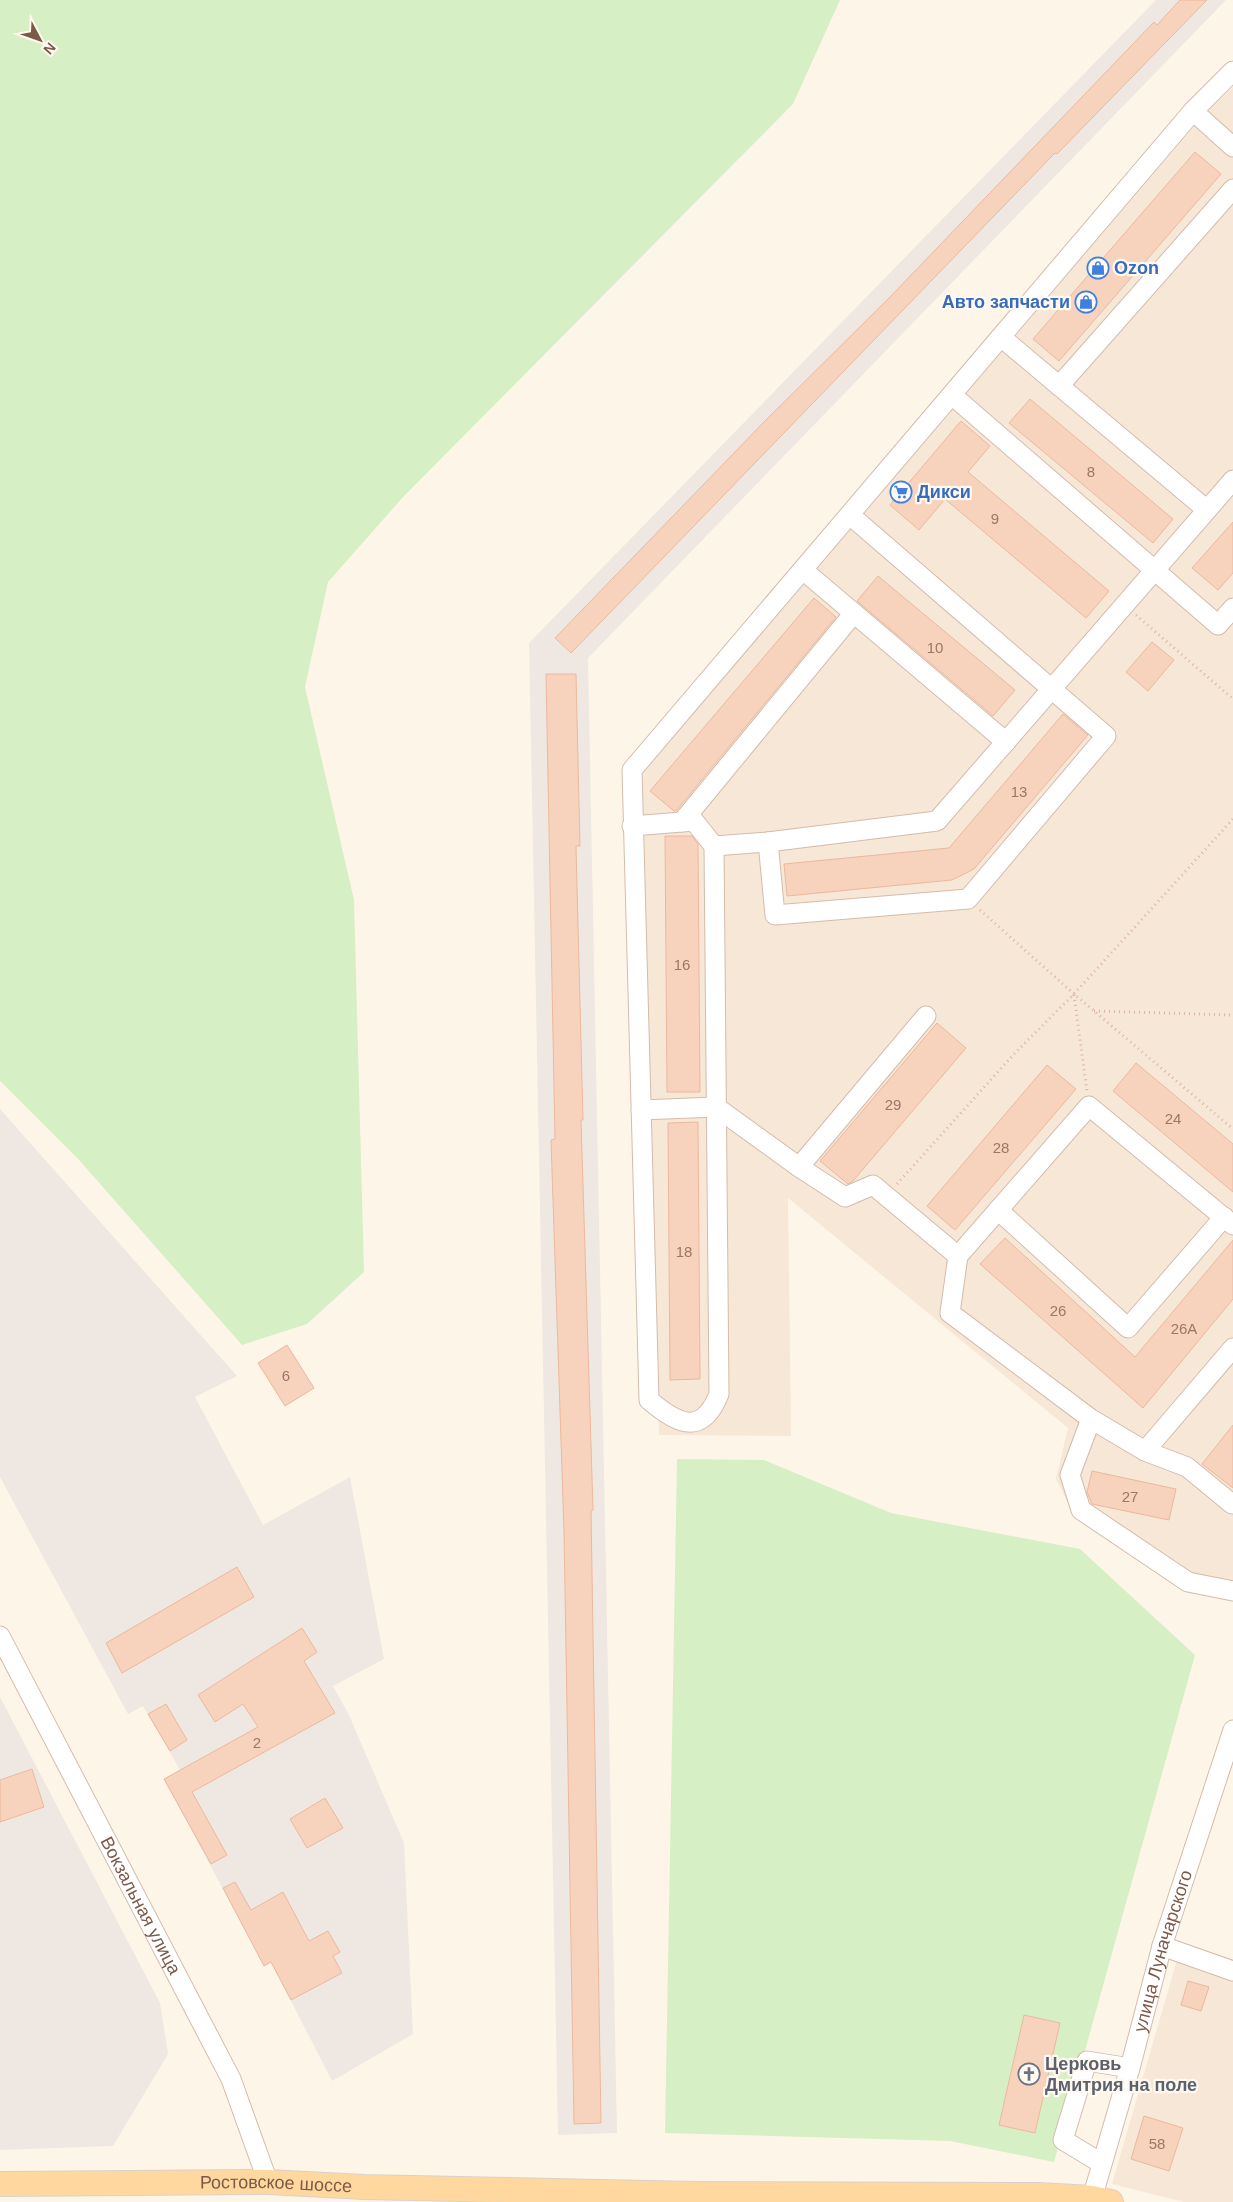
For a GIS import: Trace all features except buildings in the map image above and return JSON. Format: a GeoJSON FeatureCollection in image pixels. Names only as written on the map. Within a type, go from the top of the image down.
{"type":"FeatureCollection","features":[{"type":"Feature","properties":{"kind":"main road","name":"Ростовское шоссе"},"geometry":{"type":"LineString","coordinates":[[0,2184],[268,2182],[696,2198],[1028,2195],[1098,2201]]}},
{"type":"Feature","properties":{"kind":"street"},"geometry":{"type":"LineString","coordinates":[[632,826],[694,821],[714,846],[719,1394],[713,1410],[702,1420],[688,1423],[669,1417],[649,1400],[632,826],[632,770],[1193,111],[1233,71]]}},
{"type":"Feature","properties":{"kind":"street"},"geometry":{"type":"LineString","coordinates":[[1193,111],[1233,147]]}},
{"type":"Feature","properties":{"kind":"street"},"geometry":{"type":"LineString","coordinates":[[1059,386],[1233,189]]}},
{"type":"Feature","properties":{"kind":"street"},"geometry":{"type":"LineString","coordinates":[[1001,337],[1207,510]]}},
{"type":"Feature","properties":{"kind":"street"},"geometry":{"type":"LineString","coordinates":[[952,395],[1218,625],[1233,608]]}},
{"type":"Feature","properties":{"kind":"street"},"geometry":{"type":"LineString","coordinates":[[714,846],[768,842],[937,821],[1053,690],[1233,480]]}},
{"type":"Feature","properties":{"kind":"street"},"geometry":{"type":"LineString","coordinates":[[768,842],[775,915],[968,899],[1106,736],[850,515]]}},
{"type":"Feature","properties":{"kind":"street"},"geometry":{"type":"LineString","coordinates":[[803,570],[1006,742]]}},
{"type":"Feature","properties":{"kind":"street"},"geometry":{"type":"LineString","coordinates":[[682,822],[854,613]]}},
{"type":"Feature","properties":{"kind":"street"},"geometry":{"type":"LineString","coordinates":[[799,1167],[926,1016]]}},
{"type":"Feature","properties":{"kind":"street"},"geometry":{"type":"LineString","coordinates":[[998,1210],[1128,1328],[1229,1221],[1090,1106],[998,1210],[958,1256],[950,1314],[1091,1420],[1145,1451],[1187,1467],[1233,1503]]}},
{"type":"Feature","properties":{"kind":"street"},"geometry":{"type":"LineString","coordinates":[[641,1110],[716,1107],[799,1167],[845,1197],[873,1185],[958,1256]]}},
{"type":"Feature","properties":{"kind":"street"},"geometry":{"type":"LineString","coordinates":[[1145,1451],[1233,1348]]}},
{"type":"Feature","properties":{"kind":"street"},"geometry":{"type":"LineString","coordinates":[[1091,1420],[1070,1475],[1081,1510],[1188,1582],[1233,1591]]}},
{"type":"Feature","properties":{"kind":"street","name":"Вокзальная улица"},"geometry":{"type":"LineString","coordinates":[[0,1636],[231,2079],[268,2182]]}},
{"type":"Feature","properties":{"kind":"street","name":"улица Луначарского"},"geometry":{"type":"LineString","coordinates":[[1098,2201],[1101,2163],[1130,2068],[1162,1946],[1233,1730]]}},
{"type":"Feature","properties":{"kind":"street"},"geometry":{"type":"LineString","coordinates":[[1162,1946],[1233,1971]]}},
{"type":"Feature","properties":{"kind":"street"},"geometry":{"type":"LineString","coordinates":[[1101,2163],[1063,2140],[1087,2061],[1130,2068]]}},
{"type":"Feature","properties":{"kind":"path"},"geometry":{"type":"LineString","coordinates":[[1124,605],[1233,699]]}},
{"type":"Feature","properties":{"kind":"path"},"geometry":{"type":"LineString","coordinates":[[886,1196],[1014,1054],[1074,994],[1233,818]]}},
{"type":"Feature","properties":{"kind":"path"},"geometry":{"type":"LineString","coordinates":[[968,899],[1074,994],[1233,1129]]}},
{"type":"Feature","properties":{"kind":"path"},"geometry":{"type":"LineString","coordinates":[[1074,994],[1090,1106]]}},
{"type":"Feature","properties":{"kind":"path"},"geometry":{"type":"LineString","coordinates":[[1094,1011],[1233,1015]]}},
{"type":"Feature","properties":{"kind":"shaded area"},"geometry":{"type":"Polygon","coordinates":[[[1156,0],[1226,0],[588,658],[617,2133],[558,2135],[529,643],[1156,0]]]}},
{"type":"Feature","properties":{"kind":"shaded area"},"geometry":{"type":"Polygon","coordinates":[[[1233,87],[1233,1600],[1189,1593],[1076,1519],[1056,1479],[1068,1428],[788,1198],[791,1436],[659,1435],[642,774],[1202,117],[1233,87]]]}},
{"type":"Feature","properties":{"kind":"shaded area"},"geometry":{"type":"Polygon","coordinates":[[[0,1109],[237,1376],[195,1397],[263,1525],[350,1477],[384,1659],[333,1686],[349,1715],[404,1843],[413,2034],[332,2081],[271,1962],[264,1966],[164,1779],[180,1770],[143,1706],[128,1714],[0,1477],[0,1109]]]}},
{"type":"Feature","properties":{"kind":"shaded area"},"geometry":{"type":"Polygon","coordinates":[[[0,1697],[160,2003],[168,2054],[113,2146],[0,2150],[0,1697]]]}},
{"type":"Feature","properties":{"kind":"shaded area"},"geometry":{"type":"Polygon","coordinates":[[[1177,1960],[1233,1979],[1233,2202],[1184,2202],[1112,2184],[1177,1960]]]}},
{"type":"Feature","properties":{"kind":"green space"},"geometry":{"type":"Polygon","coordinates":[[[0,0],[840,0],[793,104],[404,496],[328,582],[305,687],[354,900],[364,1272],[307,1324],[242,1345],[79,1160],[0,1081],[0,0]]]}},
{"type":"Feature","properties":{"kind":"green space"},"geometry":{"type":"Polygon","coordinates":[[[677,1459],[764,1460],[891,1513],[1080,1549],[1195,1655],[1054,2162],[950,2141],[665,2133],[677,1459]]]}},
{"type":"Feature","properties":{"kind":"place","name":"Ozon"},"geometry":{"type":"Point","coordinates":[1098,268]}},
{"type":"Feature","properties":{"kind":"place","name":"Авто запчасти"},"geometry":{"type":"Point","coordinates":[1086,302]}},
{"type":"Feature","properties":{"kind":"place","name":"Дикси"},"geometry":{"type":"Point","coordinates":[901,492]}},
{"type":"Feature","properties":{"kind":"place","name":"Церковь Дмитрия на поле"},"geometry":{"type":"Point","coordinates":[1029,2074]}}]}
